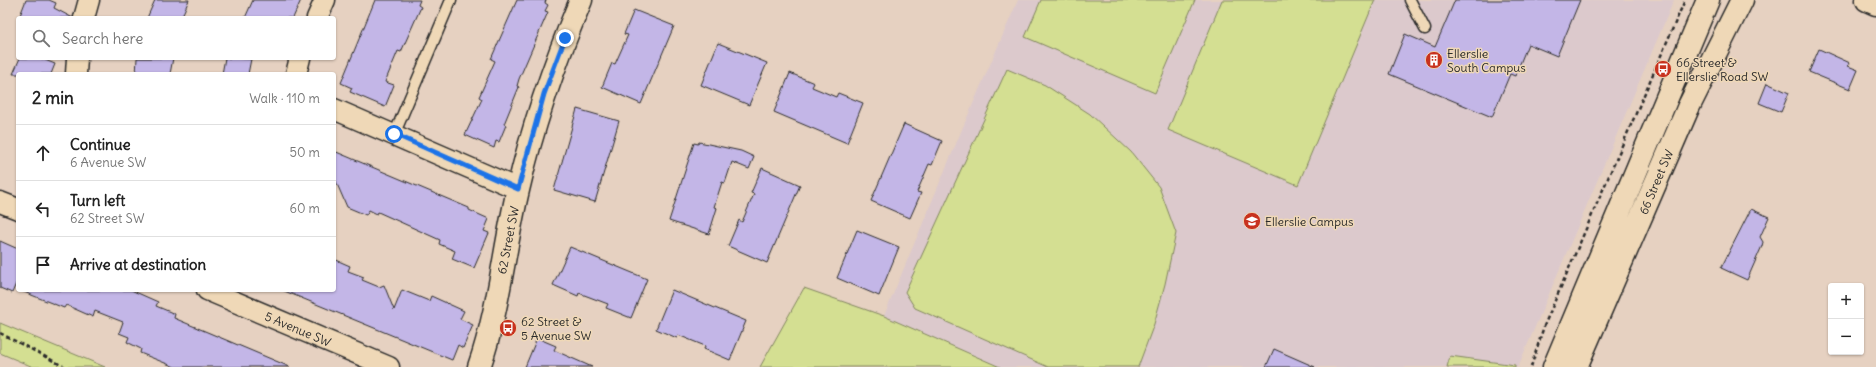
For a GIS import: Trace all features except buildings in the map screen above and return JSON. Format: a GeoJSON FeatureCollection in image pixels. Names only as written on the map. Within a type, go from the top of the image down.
{"type":"FeatureCollection","features":[{"type":"Feature","properties":{"kind":"main road","name":"62 Street SW"},"geometry":{"type":"LineString","coordinates":[[479,367],[487,344],[496,306],[518,189],[544,94],[581,0]]}},
{"type":"Feature","properties":{"kind":"main road","name":"66 Street SW"},"geometry":{"type":"LineString","coordinates":[[1554,367],[1708,0]]}},
{"type":"Feature","properties":{"kind":"main road"},"geometry":{"type":"LineString","coordinates":[[1688,108],[1702,66],[1730,0]]}},
{"type":"Feature","properties":{"kind":"main road","name":"66 Street SW"},"geometry":{"type":"LineString","coordinates":[[1576,367],[1688,108],[1742,0]]}},
{"type":"Feature","properties":{"kind":"main road"},"geometry":{"type":"LineString","coordinates":[[1867,0],[1876,4]]}},
{"type":"Feature","properties":{"kind":"street"},"geometry":{"type":"LineString","coordinates":[[85,16],[89,0]]}},
{"type":"Feature","properties":{"kind":"street"},"geometry":{"type":"LineString","coordinates":[[319,16],[325,0]]}},
{"type":"Feature","properties":{"kind":"street"},"geometry":{"type":"LineString","coordinates":[[76,72],[77,60]]}},
{"type":"Feature","properties":{"kind":"street"},"geometry":{"type":"LineString","coordinates":[[296,72],[300,60]]}},
{"type":"Feature","properties":{"kind":"street"},"geometry":{"type":"LineString","coordinates":[[336,110],[518,189]]}},
{"type":"Feature","properties":{"kind":"street"},"geometry":{"type":"LineString","coordinates":[[0,202],[16,209]]}},
{"type":"Feature","properties":{"kind":"street","name":"5 Avenue SW"},"geometry":{"type":"LineString","coordinates":[[212,292],[390,367]]}},
{"type":"Feature","properties":{"kind":"lane"},"geometry":{"type":"LineString","coordinates":[[394,134],[451,0]]}},
{"type":"Feature","properties":{"kind":"lane"},"geometry":{"type":"LineString","coordinates":[[1410,0],[1425,28]]}},
{"type":"Feature","properties":{"kind":"path"},"geometry":{"type":"LineString","coordinates":[[1531,367],[1544,326],[1685,0]]}},
{"type":"Feature","properties":{"kind":"path"},"geometry":{"type":"LineString","coordinates":[[0,333],[66,367]]}},
{"type":"Feature","properties":{"kind":"shaded area","name":"Ellerslie Campus"},"geometry":{"type":"Polygon","coordinates":[[[1018,0],[1674,0],[1518,367],[1000,367],[884,316],[1018,0]]]}},
{"type":"Feature","properties":{"kind":"green space"},"geometry":{"type":"Polygon","coordinates":[[[1041,0],[1195,0],[1155,93],[1025,37],[1041,0]]]}},
{"type":"Feature","properties":{"kind":"green space"},"geometry":{"type":"Polygon","coordinates":[[[1222,0],[1375,0],[1298,185],[1168,130],[1222,0]]]}},
{"type":"Feature","properties":{"kind":"green space"},"geometry":{"type":"Polygon","coordinates":[[[1007,69],[1045,85],[1090,114],[1131,152],[1159,187],[1176,233],[1165,284],[1154,324],[1138,367],[1048,367],[915,308],[905,292],[1007,69]]]}},
{"type":"Feature","properties":{"kind":"green space"},"geometry":{"type":"Polygon","coordinates":[[[804,288],[884,316],[1000,367],[760,367],[804,288]]]}},
{"type":"Feature","properties":{"kind":"green space"},"geometry":{"type":"Polygon","coordinates":[[[0,323],[105,367],[33,367],[0,353],[0,323]]]}},
{"type":"Feature","properties":{"kind":"green space"},"geometry":{"type":"Polygon","coordinates":[[[1450,356],[1515,365],[1515,367],[1447,367],[1450,356]]]}},
{"type":"Feature","properties":{"kind":"place","name":"Ellerslie South Campus"},"geometry":{"type":"Point","coordinates":[1434,60]}},
{"type":"Feature","properties":{"kind":"place","name":"66 Street & Ellerslie Road SW"},"geometry":{"type":"Point","coordinates":[1663,69]}},
{"type":"Feature","properties":{"kind":"place","name":"Ellerslie Campus"},"geometry":{"type":"Point","coordinates":[1252,221]}},
{"type":"Feature","properties":{"kind":"place","name":"62 Street & 5 Avenue SW"},"geometry":{"type":"Point","coordinates":[508,328]}},
{"type":"Feature","properties":{"kind":"route"},"geometry":{"type":"LineString","coordinates":[[394,134],[518,189],[544,94],[565,38]]}}]}
